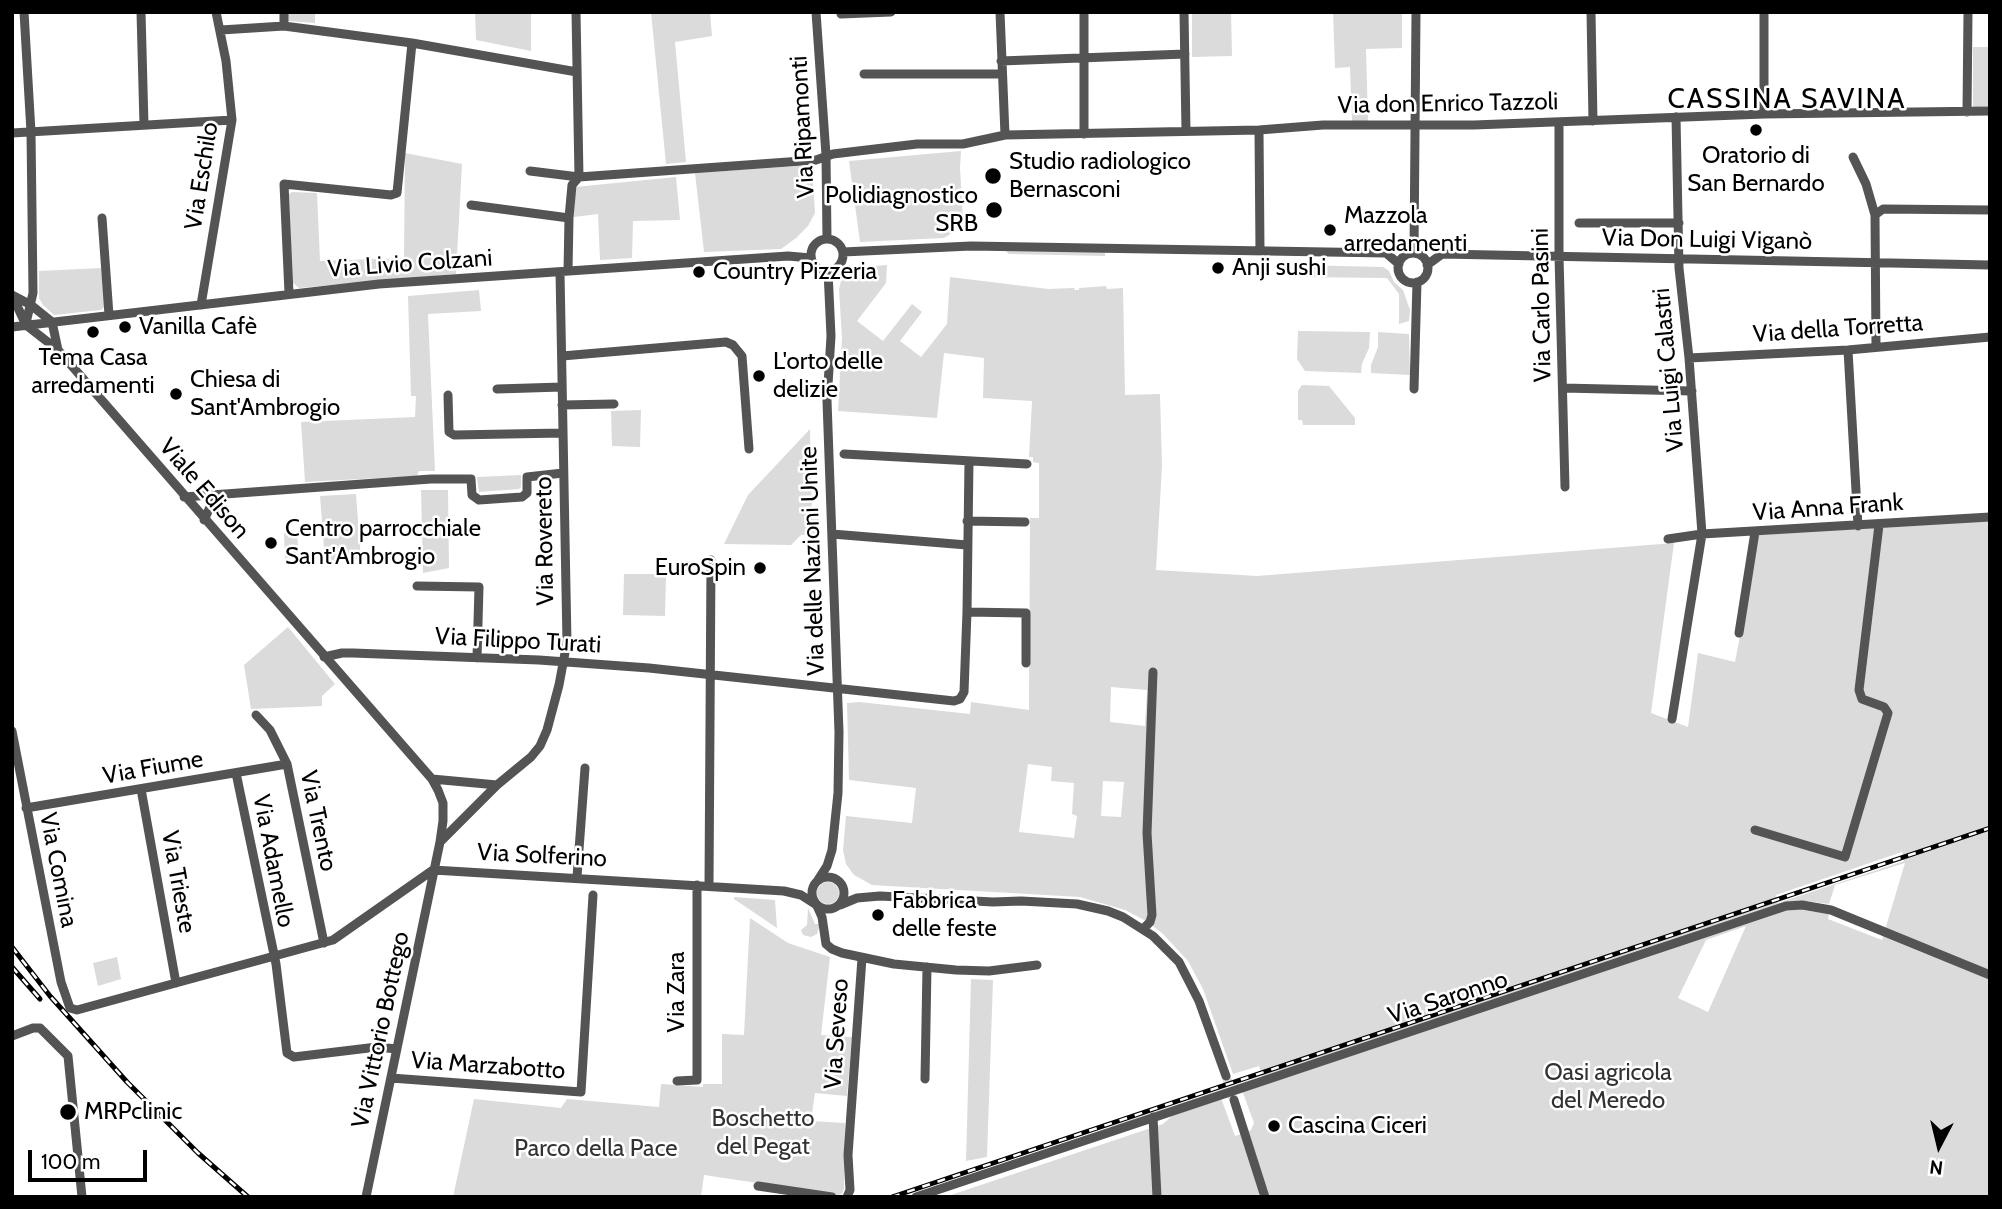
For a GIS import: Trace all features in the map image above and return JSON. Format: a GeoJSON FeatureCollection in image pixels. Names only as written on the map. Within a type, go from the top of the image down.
{"type":"FeatureCollection","features":[{"type":"Feature","properties":{"kind":"street"},"geometry":{"type":"LineString","coordinates":[[24,12],[31,132],[33,293],[26,325]]}},
{"type":"Feature","properties":{"kind":"street"},"geometry":{"type":"LineString","coordinates":[[141,12],[144,125]]}},
{"type":"Feature","properties":{"kind":"street","name":"Via Eschilo"},"geometry":{"type":"LineString","coordinates":[[201,305],[232,120],[221,30],[216,12]]}},
{"type":"Feature","properties":{"kind":"street"},"geometry":{"type":"LineString","coordinates":[[284,12],[284,26]]}},
{"type":"Feature","properties":{"kind":"street","name":"Via Rovereto"},"geometry":{"type":"LineString","coordinates":[[440,842],[540,746],[547,730],[567,642],[562,356],[564,271],[572,185],[579,177],[576,12]]}},
{"type":"Feature","properties":{"kind":"street","name":"Via Ripamonti"},"geometry":{"type":"LineString","coordinates":[[816,12],[827,239]]}},
{"type":"Feature","properties":{"kind":"street"},"geometry":{"type":"LineString","coordinates":[[841,14],[891,12]]}},
{"type":"Feature","properties":{"kind":"street"},"geometry":{"type":"LineString","coordinates":[[1000,12],[1005,135]]}},
{"type":"Feature","properties":{"kind":"street"},"geometry":{"type":"LineString","coordinates":[[1084,12],[1084,134]]}},
{"type":"Feature","properties":{"kind":"street"},"geometry":{"type":"LineString","coordinates":[[1184,12],[1185,131]]}},
{"type":"Feature","properties":{"kind":"street"},"geometry":{"type":"LineString","coordinates":[[1413,253],[1416,12]]}},
{"type":"Feature","properties":{"kind":"street"},"geometry":{"type":"LineString","coordinates":[[1591,12],[1593,121]]}},
{"type":"Feature","properties":{"kind":"street"},"geometry":{"type":"LineString","coordinates":[[1764,12],[1764,114]]}},
{"type":"Feature","properties":{"kind":"street"},"geometry":{"type":"LineString","coordinates":[[1967,112],[1968,12]]}},
{"type":"Feature","properties":{"kind":"street"},"geometry":{"type":"LineString","coordinates":[[221,30],[284,26],[412,43],[577,72]]}},
{"type":"Feature","properties":{"kind":"street"},"geometry":{"type":"LineString","coordinates":[[289,293],[284,184],[391,195],[397,193],[412,43]]}},
{"type":"Feature","properties":{"kind":"street"},"geometry":{"type":"LineString","coordinates":[[1002,61],[1185,54]]}},
{"type":"Feature","properties":{"kind":"street"},"geometry":{"type":"LineString","coordinates":[[863,74],[1001,74]]}},
{"type":"Feature","properties":{"kind":"street","name":"Via don Enrico Tazzoli"},"geometry":{"type":"LineString","coordinates":[[530,171],[579,177],[816,160],[825,155],[917,144],[963,144],[1005,135],[1259,130],[1323,125],[1559,122],[1764,114],[1990,111]]}},
{"type":"Feature","properties":{"kind":"street","name":"Via Luigi Calastri"},"geometry":{"type":"LineString","coordinates":[[1672,719],[1702,534],[1679,259],[1676,117]]}},
{"type":"Feature","properties":{"kind":"street"},"geometry":{"type":"LineString","coordinates":[[12,133],[232,120]]}},
{"type":"Feature","properties":{"kind":"street","name":"Via Carlo Pasini"},"geometry":{"type":"LineString","coordinates":[[1559,122],[1564,486]]}},
{"type":"Feature","properties":{"kind":"street"},"geometry":{"type":"LineString","coordinates":[[1259,130],[1261,251]]}},
{"type":"Feature","properties":{"kind":"street"},"geometry":{"type":"LineString","coordinates":[[1853,156],[1879,212],[1875,262],[1876,347]]}},
{"type":"Feature","properties":{"kind":"street"},"geometry":{"type":"LineString","coordinates":[[471,205],[569,218]]}},
{"type":"Feature","properties":{"kind":"street"},"geometry":{"type":"LineString","coordinates":[[1879,212],[1990,210]]}},
{"type":"Feature","properties":{"kind":"street"},"geometry":{"type":"LineString","coordinates":[[102,218],[109,315]]}},
{"type":"Feature","properties":{"kind":"street"},"geometry":{"type":"LineString","coordinates":[[1579,223],[1679,223]]}},
{"type":"Feature","properties":{"kind":"street"},"geometry":{"type":"LineString","coordinates":[[821,240],[837,243],[843,252],[838,267],[828,271],[817,268],[811,258],[813,247],[821,240]]}},
{"type":"Feature","properties":{"kind":"street"},"geometry":{"type":"LineString","coordinates":[[843,252],[971,246],[1386,253],[1399,264]]}},
{"type":"Feature","properties":{"kind":"street"},"geometry":{"type":"LineString","coordinates":[[1413,253],[1422,257],[1427,265],[1425,277],[1417,282],[1408,282],[1399,273],[1399,264],[1404,256],[1413,253]]}},
{"type":"Feature","properties":{"kind":"street","name":"Via Don Luigi Viganò"},"geometry":{"type":"LineString","coordinates":[[1427,265],[1442,254],[1990,265]]}},
{"type":"Feature","properties":{"kind":"street","name":"Via Livio Colzani"},"geometry":{"type":"LineString","coordinates":[[12,327],[379,284],[788,256],[811,258]]}},
{"type":"Feature","properties":{"kind":"street","name":"Via delle Nazioni Unite"},"geometry":{"type":"LineString","coordinates":[[828,271],[831,336],[827,401],[838,793],[832,850]]}},
{"type":"Feature","properties":{"kind":"street"},"geometry":{"type":"LineString","coordinates":[[1414,389],[1417,282]]}},
{"type":"Feature","properties":{"kind":"street"},"geometry":{"type":"LineString","coordinates":[[12,295],[31,304],[52,322],[58,350]]}},
{"type":"Feature","properties":{"kind":"street"},"geometry":{"type":"LineString","coordinates":[[12,295],[26,325]]}},
{"type":"Feature","properties":{"kind":"street","name":"Viale Edison"},"geometry":{"type":"LineString","coordinates":[[26,325],[58,350],[184,498],[432,779]]}},
{"type":"Feature","properties":{"kind":"street","name":"Via della Torretta"},"geometry":{"type":"LineString","coordinates":[[1689,358],[1848,350],[1990,338]]}},
{"type":"Feature","properties":{"kind":"street"},"geometry":{"type":"LineString","coordinates":[[562,356],[726,342],[733,345],[742,356],[749,449]]}},
{"type":"Feature","properties":{"kind":"street"},"geometry":{"type":"LineString","coordinates":[[1848,350],[1857,526]]}},
{"type":"Feature","properties":{"kind":"street"},"geometry":{"type":"LineString","coordinates":[[497,389],[562,387]]}},
{"type":"Feature","properties":{"kind":"street"},"geometry":{"type":"LineString","coordinates":[[1563,388],[1692,391]]}},
{"type":"Feature","properties":{"kind":"street"},"geometry":{"type":"LineString","coordinates":[[448,396],[449,432],[454,435],[562,433]]}},
{"type":"Feature","properties":{"kind":"street"},"geometry":{"type":"LineString","coordinates":[[562,405],[614,404]]}},
{"type":"Feature","properties":{"kind":"street"},"geometry":{"type":"LineString","coordinates":[[844,454],[1027,464]]}},
{"type":"Feature","properties":{"kind":"street"},"geometry":{"type":"LineString","coordinates":[[969,461],[967,612],[1026,613],[1026,663]]}},
{"type":"Feature","properties":{"kind":"street"},"geometry":{"type":"LineString","coordinates":[[184,498],[420,480],[471,480],[472,495],[479,500],[511,498],[527,494],[527,477],[563,473]]}},
{"type":"Feature","properties":{"kind":"street"},"geometry":{"type":"LineString","coordinates":[[204,520],[212,503],[229,493]]}},
{"type":"Feature","properties":{"kind":"street","name":"Via Anna Frank"},"geometry":{"type":"LineString","coordinates":[[1668,539],[1702,534],[1755,533],[1990,517]]}},
{"type":"Feature","properties":{"kind":"street"},"geometry":{"type":"LineString","coordinates":[[967,521],[1025,522]]}},
{"type":"Feature","properties":{"kind":"street"},"geometry":{"type":"LineString","coordinates":[[1755,830],[1845,856],[1888,713],[1884,707],[1862,699],[1859,690],[1879,525]]}},
{"type":"Feature","properties":{"kind":"street"},"geometry":{"type":"LineString","coordinates":[[1739,633],[1755,533]]}},
{"type":"Feature","properties":{"kind":"street"},"geometry":{"type":"LineString","coordinates":[[832,534],[967,545]]}},
{"type":"Feature","properties":{"kind":"street"},"geometry":{"type":"LineString","coordinates":[[709,886],[711,561]]}},
{"type":"Feature","properties":{"kind":"street"},"geometry":{"type":"LineString","coordinates":[[416,586],[479,587],[477,658]]}},
{"type":"Feature","properties":{"kind":"street","name":"Via Filippo Turati"},"geometry":{"type":"LineString","coordinates":[[324,657],[342,653],[649,667],[836,690],[954,701],[960,699],[964,692],[967,612]]}},
{"type":"Feature","properties":{"kind":"street"},"geometry":{"type":"LineString","coordinates":[[1143,929],[1150,922],[1152,915],[1147,833],[1153,672]]}},
{"type":"Feature","properties":{"kind":"street","name":"Via Trento"},"geometry":{"type":"LineString","coordinates":[[256,715],[270,730],[287,764],[324,943]]}},
{"type":"Feature","properties":{"kind":"street","name":"Via Comina"},"geometry":{"type":"LineString","coordinates":[[12,731],[61,982],[70,1008],[78,1010],[176,983]]}},
{"type":"Feature","properties":{"kind":"street","name":"Via Fiume"},"geometry":{"type":"LineString","coordinates":[[26,808],[287,764]]}},
{"type":"Feature","properties":{"kind":"street"},"geometry":{"type":"LineString","coordinates":[[577,877],[584,768]]}},
{"type":"Feature","properties":{"kind":"street","name":"Via Adamello"},"geometry":{"type":"LineString","coordinates":[[236,773],[273,956],[287,1052],[293,1058],[377,1047],[397,1049]]}},
{"type":"Feature","properties":{"kind":"street"},"geometry":{"type":"LineString","coordinates":[[176,983],[333,940],[433,870],[440,842],[443,803],[432,779],[497,785]]}},
{"type":"Feature","properties":{"kind":"street","name":"Via Trieste"},"geometry":{"type":"LineString","coordinates":[[141,789],[176,983]]}},
{"type":"Feature","properties":{"kind":"street"},"geometry":{"type":"LineString","coordinates":[[832,850],[827,866],[811,892],[822,917],[824,936],[830,948],[862,958],[926,967],[989,971],[1037,965]]}},
{"type":"Feature","properties":{"kind":"street"},"geometry":{"type":"LineString","coordinates":[[824,936],[830,919],[845,895],[832,850]]}},
{"type":"Feature","properties":{"kind":"street","name":"Via Solferino"},"geometry":{"type":"LineString","coordinates":[[433,870],[785,891]]}},
{"type":"Feature","properties":{"kind":"street","name":"Via Vittorio Bottego"},"geometry":{"type":"LineString","coordinates":[[366,1197],[433,870]]}},
{"type":"Feature","properties":{"kind":"street"},"geometry":{"type":"LineString","coordinates":[[785,891],[801,889],[829,877],[858,891],[880,896]]}},
{"type":"Feature","properties":{"kind":"street","name":"Via Zara"},"geometry":{"type":"LineString","coordinates":[[677,1081],[697,1080],[697,885]]}},
{"type":"Feature","properties":{"kind":"street"},"geometry":{"type":"LineString","coordinates":[[785,891],[801,895],[828,910],[857,898],[880,896],[993,902],[1091,913],[1117,921],[1142,934],[1163,953],[1182,978],[1223,1077],[1190,981],[1165,946],[1143,929],[1123,917],[1094,907],[1021,901],[993,902]]}},
{"type":"Feature","properties":{"kind":"street","name":"Via Marzabotto"},"geometry":{"type":"LineString","coordinates":[[391,1078],[581,1092],[593,895]]}},
{"type":"Feature","properties":{"kind":"street","name":"Via Saronno"},"geometry":{"type":"LineString","coordinates":[[916,1197],[1786,906],[1802,905],[1830,911],[1990,975]]}},
{"type":"Feature","properties":{"kind":"street","name":"Via Seveso"},"geometry":{"type":"LineString","coordinates":[[847,1197],[850,1190],[848,1155],[862,958]]}},
{"type":"Feature","properties":{"kind":"street"},"geometry":{"type":"LineString","coordinates":[[925,1079],[926,967]]}},
{"type":"Feature","properties":{"kind":"street"},"geometry":{"type":"LineString","coordinates":[[12,1036],[33,1028],[43,1030],[70,1061],[82,1197]]}},
{"type":"Feature","properties":{"kind":"street"},"geometry":{"type":"LineString","coordinates":[[1259,1197],[1231,1101],[1265,1197]]}},
{"type":"Feature","properties":{"kind":"street"},"geometry":{"type":"LineString","coordinates":[[1153,1117],[1157,1197]]}},
{"type":"Feature","properties":{"kind":"street"},"geometry":{"type":"LineString","coordinates":[[758,1186],[832,1197]]}},
{"type":"Feature","properties":{"kind":"green space"},"geometry":{"type":"Polygon","coordinates":[[[288,12],[315,12],[315,23],[288,21],[288,12]]]}},
{"type":"Feature","properties":{"kind":"green space"},"geometry":{"type":"Polygon","coordinates":[[[475,12],[531,12],[531,51],[476,40],[475,12]]]}},
{"type":"Feature","properties":{"kind":"green space"},"geometry":{"type":"Polygon","coordinates":[[[651,12],[710,12],[712,36],[675,42],[686,162],[666,164],[651,12]]]}},
{"type":"Feature","properties":{"kind":"green space"},"geometry":{"type":"Polygon","coordinates":[[[1192,12],[1231,12],[1232,56],[1192,57],[1192,12]]]}},
{"type":"Feature","properties":{"kind":"green space"},"geometry":{"type":"Polygon","coordinates":[[[1333,12],[1402,12],[1402,48],[1366,49],[1368,121],[1352,121],[1350,67],[1335,68],[1333,12]]]}},
{"type":"Feature","properties":{"kind":"green space"},"geometry":{"type":"Polygon","coordinates":[[[1973,47],[1990,47],[1990,106],[1973,108],[1973,47]]]}},
{"type":"Feature","properties":{"kind":"green space"},"geometry":{"type":"Polygon","coordinates":[[[961,151],[963,219],[952,233],[944,238],[860,242],[849,161],[961,151]]]}},
{"type":"Feature","properties":{"kind":"green space"},"geometry":{"type":"Polygon","coordinates":[[[405,153],[462,164],[456,274],[299,288],[292,282],[289,194],[317,193],[320,261],[404,258],[405,153]]]}},
{"type":"Feature","properties":{"kind":"green space"},"geometry":{"type":"Polygon","coordinates":[[[812,165],[815,213],[808,226],[796,238],[781,249],[704,252],[695,173],[812,165]]]}},
{"type":"Feature","properties":{"kind":"green space"},"geometry":{"type":"Polygon","coordinates":[[[676,177],[680,220],[633,221],[632,258],[600,260],[598,214],[574,217],[575,187],[676,177]]]}},
{"type":"Feature","properties":{"kind":"green space"},"geometry":{"type":"Polygon","coordinates":[[[1006,251],[1105,252],[1105,256],[1009,254],[1006,251]]]}},
{"type":"Feature","properties":{"kind":"green space","name":"Oasi agricola del Meredo"},"geometry":{"type":"Polygon","coordinates":[[[887,265],[886,283],[857,321],[883,341],[912,304],[922,312],[900,341],[921,357],[947,324],[950,277],[1048,289],[1079,290],[1106,286],[1107,289],[1123,288],[1125,395],[1160,394],[1162,466],[1156,570],[1257,576],[1674,543],[1651,713],[1688,727],[1698,653],[1735,662],[1740,636],[1743,636],[1758,535],[1990,520],[1990,1197],[945,1197],[1163,1124],[1172,1116],[1221,1098],[1235,1136],[1247,1132],[1238,1099],[1249,1131],[1254,1123],[1242,1090],[1100,1130],[1262,1076],[1259,1066],[1233,1074],[1203,989],[1188,961],[1162,933],[1125,910],[1080,897],[872,885],[854,875],[846,864],[843,850],[846,816],[912,823],[916,788],[849,780],[847,703],[970,714],[971,702],[1029,710],[1030,518],[1039,518],[1039,463],[1033,462],[1033,457],[1029,457],[1032,401],[983,398],[984,358],[944,353],[937,418],[838,411],[842,338],[839,289],[841,281],[851,268],[887,265]],[[1111,687],[1110,722],[1145,726],[1147,690],[1111,687]],[[1028,764],[1019,832],[1074,838],[1077,816],[1072,814],[1074,783],[1051,781],[1052,767],[1028,764]],[[1103,781],[1101,816],[1121,817],[1124,782],[1103,781]],[[1902,852],[1776,895],[1778,903],[1904,861],[1902,852]],[[1905,863],[1835,885],[1829,904],[1805,901],[1795,909],[1829,914],[1828,919],[1882,940],[1905,863]],[[1746,926],[1706,940],[1678,998],[1708,1012],[1746,926]]]}},
{"type":"Feature","properties":{"kind":"green space"},"geometry":{"type":"Polygon","coordinates":[[[1298,265],[1383,267],[1403,290],[1410,310],[1409,321],[1399,324],[1399,294],[1387,278],[1298,277],[1298,265]]]}},
{"type":"Feature","properties":{"kind":"green space"},"geometry":{"type":"Polygon","coordinates":[[[101,268],[105,306],[101,310],[54,315],[39,298],[39,271],[101,268]]]}},
{"type":"Feature","properties":{"kind":"green space"},"geometry":{"type":"Polygon","coordinates":[[[479,290],[481,311],[428,314],[435,471],[419,471],[417,476],[305,482],[301,422],[415,417],[416,396],[411,396],[408,296],[479,290]]]}},
{"type":"Feature","properties":{"kind":"green space"},"geometry":{"type":"Polygon","coordinates":[[[1298,331],[1370,332],[1369,348],[1361,373],[1305,371],[1297,359],[1298,331]]]}},
{"type":"Feature","properties":{"kind":"green space"},"geometry":{"type":"Polygon","coordinates":[[[1378,332],[1409,334],[1410,375],[1371,373],[1378,347],[1378,332]]]}},
{"type":"Feature","properties":{"kind":"green space"},"geometry":{"type":"Polygon","coordinates":[[[1302,385],[1329,386],[1355,418],[1355,425],[1303,425],[1302,420],[1298,420],[1298,391],[1302,385]]]}},
{"type":"Feature","properties":{"kind":"green space"},"geometry":{"type":"Polygon","coordinates":[[[641,410],[640,447],[612,446],[611,411],[641,410]]]}},
{"type":"Feature","properties":{"kind":"green space"},"geometry":{"type":"Polygon","coordinates":[[[810,429],[812,519],[819,519],[818,534],[801,535],[791,545],[724,544],[748,495],[810,429]]]}},
{"type":"Feature","properties":{"kind":"green space"},"geometry":{"type":"Polygon","coordinates":[[[521,475],[519,489],[479,492],[477,477],[521,475]]]}},
{"type":"Feature","properties":{"kind":"green space"},"geometry":{"type":"Polygon","coordinates":[[[421,490],[448,490],[449,568],[423,573],[421,490]]]}},
{"type":"Feature","properties":{"kind":"green space"},"geometry":{"type":"Polygon","coordinates":[[[356,494],[361,559],[325,561],[320,496],[356,494]]]}},
{"type":"Feature","properties":{"kind":"green space"},"geometry":{"type":"Polygon","coordinates":[[[297,532],[299,557],[285,559],[284,533],[297,532]]]}},
{"type":"Feature","properties":{"kind":"green space"},"geometry":{"type":"Polygon","coordinates":[[[624,574],[666,574],[665,616],[623,615],[624,574]]]}},
{"type":"Feature","properties":{"kind":"green space"},"geometry":{"type":"Polygon","coordinates":[[[288,627],[335,684],[322,696],[322,706],[251,709],[244,665],[288,627]]]}},
{"type":"Feature","properties":{"kind":"green space"},"geometry":{"type":"Polygon","coordinates":[[[828,882],[836,885],[839,893],[836,901],[828,904],[820,901],[817,893],[820,885],[828,882]]]}},
{"type":"Feature","properties":{"kind":"green space"},"geometry":{"type":"Polygon","coordinates":[[[734,899],[775,900],[777,928],[734,899]]]}},
{"type":"Feature","properties":{"kind":"green space"},"geometry":{"type":"Polygon","coordinates":[[[808,908],[815,924],[820,924],[817,934],[811,937],[803,935],[801,930],[807,925],[808,908]]]}},
{"type":"Feature","properties":{"kind":"green space"},"geometry":{"type":"Polygon","coordinates":[[[750,918],[788,943],[830,957],[821,1035],[852,1037],[847,1096],[815,1093],[811,1121],[845,1123],[842,1194],[704,1175],[701,1197],[453,1197],[474,1099],[561,1108],[567,1099],[659,1107],[661,1084],[703,1087],[703,1084],[722,1084],[722,1034],[744,1035],[750,918]]]}},
{"type":"Feature","properties":{"kind":"green space"},"geometry":{"type":"Polygon","coordinates":[[[117,957],[121,979],[98,986],[93,963],[117,957]]]}},
{"type":"Feature","properties":{"kind":"green space"},"geometry":{"type":"Polygon","coordinates":[[[971,979],[993,980],[987,1157],[966,1161],[971,979]]]}},
{"type":"Feature","properties":{"kind":"tunnel"},"geometry":{"type":"LineString","coordinates":[[1226,1076],[1233,1099]]}},
{"type":"Feature","properties":{"kind":"railway"},"geometry":{"type":"LineString","coordinates":[[892,1197],[1990,828]]}},
{"type":"Feature","properties":{"kind":"railway"},"geometry":{"type":"LineString","coordinates":[[12,947],[50,996],[127,1082],[198,1153],[248,1197]]}},
{"type":"Feature","properties":{"kind":"railway"},"geometry":{"type":"LineString","coordinates":[[12,967],[40,999]]}},
{"type":"Feature","properties":{"kind":"place","name":"Oratorio di San Bernardo"},"geometry":{"type":"Point","coordinates":[1756,130]}},
{"type":"Feature","properties":{"kind":"place","name":"Studio radiologico Bernasconi"},"geometry":{"type":"Point","coordinates":[993,176]}},
{"type":"Feature","properties":{"kind":"place","name":"Polidiagnostico SRB"},"geometry":{"type":"Point","coordinates":[994,210]}},
{"type":"Feature","properties":{"kind":"place","name":"Mazzola arredamenti"},"geometry":{"type":"Point","coordinates":[1330,230]}},
{"type":"Feature","properties":{"kind":"place","name":"Anji sushi"},"geometry":{"type":"Point","coordinates":[1218,268]}},
{"type":"Feature","properties":{"kind":"place","name":"Country Pizzeria"},"geometry":{"type":"Point","coordinates":[699,272]}},
{"type":"Feature","properties":{"kind":"place","name":"Vanilla Cafè"},"geometry":{"type":"Point","coordinates":[125,327]}},
{"type":"Feature","properties":{"kind":"place","name":"Tema Casa arredamenti"},"geometry":{"type":"Point","coordinates":[93,332]}},
{"type":"Feature","properties":{"kind":"place","name":"L'orto delle delizie"},"geometry":{"type":"Point","coordinates":[759,376]}},
{"type":"Feature","properties":{"kind":"place","name":"Chiesa di Sant'Ambrogio"},"geometry":{"type":"Point","coordinates":[176,394]}},
{"type":"Feature","properties":{"kind":"place","name":"Centro parrocchiale Sant'Ambrogio"},"geometry":{"type":"Point","coordinates":[271,543]}},
{"type":"Feature","properties":{"kind":"place","name":"EuroSpin"},"geometry":{"type":"Point","coordinates":[760,568]}},
{"type":"Feature","properties":{"kind":"place","name":"Fabbrica delle feste"},"geometry":{"type":"Point","coordinates":[878,915]}},
{"type":"Feature","properties":{"kind":"place","name":"MRPclinic"},"geometry":{"type":"Point","coordinates":[68,1112]}},
{"type":"Feature","properties":{"kind":"place","name":"Cascina Ciceri"},"geometry":{"type":"Point","coordinates":[1274,1126]}},
{"type":"Feature","properties":{"kind":"district","name":"CASSINA SAVINA"},"geometry":{"type":"Point","coordinates":[1787,100]}},
{"type":"Feature","properties":{"kind":"park label","name":"Boschetto del Pegat"},"geometry":{"type":"Point","coordinates":[763,1133]}},
{"type":"Feature","properties":{"kind":"park label","name":"Parco della Pace"},"geometry":{"type":"Point","coordinates":[596,1149]}}]}
